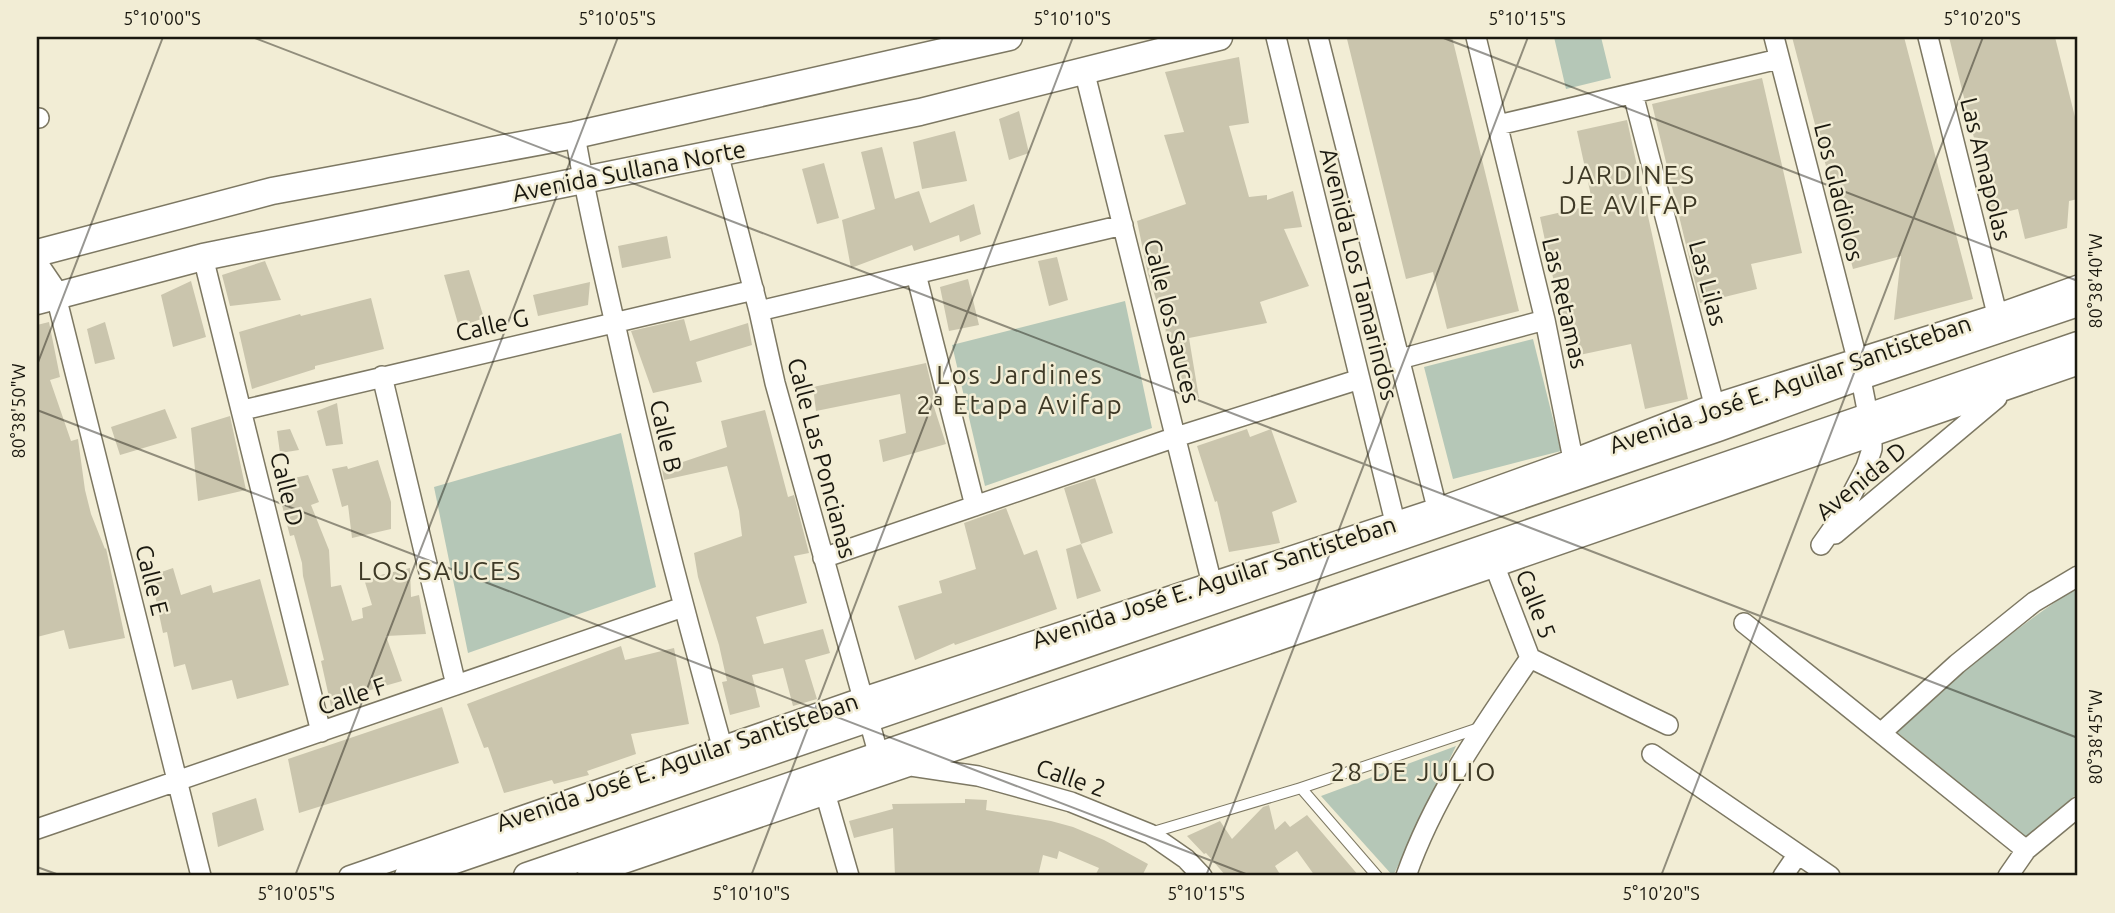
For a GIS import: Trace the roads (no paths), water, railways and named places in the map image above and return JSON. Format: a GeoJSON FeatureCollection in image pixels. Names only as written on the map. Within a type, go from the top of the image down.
{"type":"FeatureCollection","features":[{"type":"Feature","properties":{"kind":"main road","name":"Avenida Sullana Norte"},"geometry":{"type":"LineString","coordinates":[[37,253],[272,191],[575,135],[1009,37]]}},
{"type":"Feature","properties":{"kind":"main road","name":"Avenida Sullana Norte"},"geometry":{"type":"LineString","coordinates":[[46,298],[203,257],[920,112],[1219,37]]}},
{"type":"Feature","properties":{"kind":"main road"},"geometry":{"type":"LineString","coordinates":[[37,268],[46,298]]}},
{"type":"Feature","properties":{"kind":"main road","name":"Avenida José E. Aguilar Santisteban"},"geometry":{"type":"LineString","coordinates":[[408,876],[864,709],[1718,428],[1859,368],[2078,303]]}},
{"type":"Feature","properties":{"kind":"main road"},"geometry":{"type":"LineString","coordinates":[[527,876],[882,765],[1870,426],[2016,380],[2078,345]]}},
{"type":"Feature","properties":{"kind":"street","name":"Avenida Los Tamarindos"},"geometry":{"type":"LineString","coordinates":[[1276,37],[1395,522]]}},
{"type":"Feature","properties":{"kind":"street","name":"Avenida Los Tamarindos"},"geometry":{"type":"LineString","coordinates":[[1318,37],[1437,508]]}},
{"type":"Feature","properties":{"kind":"street","name":"Las Retamas"},"geometry":{"type":"LineString","coordinates":[[1476,37],[1545,320],[1573,459]]}},
{"type":"Feature","properties":{"kind":"street"},"geometry":{"type":"LineString","coordinates":[[1774,37],[1859,368]]}},
{"type":"Feature","properties":{"kind":"street","name":"Los Gladiolos"},"geometry":{"type":"LineString","coordinates":[[1774,37],[1859,368]]}},
{"type":"Feature","properties":{"kind":"street","name":"Las Amapolas"},"geometry":{"type":"LineString","coordinates":[[1928,37],[1997,313]]}},
{"type":"Feature","properties":{"kind":"street"},"geometry":{"type":"LineString","coordinates":[[1498,125],[1779,59]]}},
{"type":"Feature","properties":{"kind":"street","name":"Calle los Sauces"},"geometry":{"type":"LineString","coordinates":[[1084,70],[1212,584]]}},
{"type":"Feature","properties":{"kind":"street","name":"Las Lilas"},"geometry":{"type":"LineString","coordinates":[[1633,94],[1714,404]]}},
{"type":"Feature","properties":{"kind":"street","name":"Calle B"},"geometry":{"type":"LineString","coordinates":[[575,135],[614,322],[683,607],[722,746]]}},
{"type":"Feature","properties":{"kind":"street","name":"Calle Las Poncianas"},"geometry":{"type":"LineString","coordinates":[[718,153],[775,383],[864,709],[882,765]]}},
{"type":"Feature","properties":{"kind":"street"},"geometry":{"type":"LineString","coordinates":[[759,311],[1123,225]]}},
{"type":"Feature","properties":{"kind":"street","name":"Calle D"},"geometry":{"type":"LineString","coordinates":[[203,257],[321,733]]}},
{"type":"Feature","properties":{"kind":"street"},"geometry":{"type":"LineString","coordinates":[[916,274],[975,506]]}},
{"type":"Feature","properties":{"kind":"street","name":"Avenida José E. Aguilar Santisteban"},"geometry":{"type":"LineString","coordinates":[[349,876],[722,746],[864,709],[1212,584],[1437,508],[1714,404],[1859,368],[1997,313],[2078,285]]}},
{"type":"Feature","properties":{"kind":"street","name":"Calle G"},"geometry":{"type":"LineString","coordinates":[[243,410],[754,290]]}},
{"type":"Feature","properties":{"kind":"street","name":"Calle E"},"geometry":{"type":"LineString","coordinates":[[46,298],[201,876]]}},
{"type":"Feature","properties":{"kind":"street"},"geometry":{"type":"LineString","coordinates":[[1400,359],[1545,320]]}},
{"type":"Feature","properties":{"kind":"street"},"geometry":{"type":"LineString","coordinates":[[2016,380],[2078,365]]}},
{"type":"Feature","properties":{"kind":"street","name":"Avenida D"},"geometry":{"type":"LineString","coordinates":[[1859,368],[1872,449],[1866,467],[1838,520],[1821,545],[1926,460],[2016,380]]}},
{"type":"Feature","properties":{"kind":"street"},"geometry":{"type":"LineString","coordinates":[[382,376],[456,685]]}},
{"type":"Feature","properties":{"kind":"street"},"geometry":{"type":"LineString","coordinates":[[823,558],[1176,437],[1360,379]]}},
{"type":"Feature","properties":{"kind":"street"},"geometry":{"type":"LineString","coordinates":[[587,876],[826,796],[882,765],[907,766],[1495,567],[1870,426]]}},
{"type":"Feature","properties":{"kind":"street","name":"Calle 5"},"geometry":{"type":"LineString","coordinates":[[1495,567],[1530,658]]}},
{"type":"Feature","properties":{"kind":"street"},"geometry":{"type":"LineString","coordinates":[[1882,733],[1986,640],[2034,602],[2078,576]]}},
{"type":"Feature","properties":{"kind":"street","name":"Calle F"},"geometry":{"type":"LineString","coordinates":[[38,824],[321,733],[683,607]]}},
{"type":"Feature","properties":{"kind":"street"},"geometry":{"type":"LineString","coordinates":[[1744,623],[2026,850]]}},
{"type":"Feature","properties":{"kind":"street"},"geometry":{"type":"LineString","coordinates":[[1406,876],[1419,839],[1440,796],[1482,727],[1530,658],[1668,725]]}},
{"type":"Feature","properties":{"kind":"street"},"geometry":{"type":"LineString","coordinates":[[1652,754],[1830,876]]}},
{"type":"Feature","properties":{"kind":"street","name":"Calle 2"},"geometry":{"type":"LineString","coordinates":[[907,766],[978,776],[1071,802],[1150,834],[1185,859],[1202,876]]}},
{"type":"Feature","properties":{"kind":"street"},"geometry":{"type":"LineString","coordinates":[[826,796],[849,876]]}},
{"type":"Feature","properties":{"kind":"street"},"geometry":{"type":"LineString","coordinates":[[2008,876],[2026,850],[2078,807]]}},
{"type":"Feature","properties":{"kind":"street"},"geometry":{"type":"LineString","coordinates":[[1783,876],[1798,854]]}},
{"type":"Feature","properties":{"kind":"lane"},"geometry":{"type":"LineString","coordinates":[[1150,834],[1301,788],[1482,727]]}},
{"type":"Feature","properties":{"kind":"lane"},"geometry":{"type":"LineString","coordinates":[[1301,788],[1377,876]]}},
{"type":"Feature","properties":{"kind":"district","name":"JARDINES DE AVIFAP"},"geometry":{"type":"Point","coordinates":[1629,189]}},
{"type":"Feature","properties":{"kind":"district","name":"Los Jardines 2ª Etapa Avifap"},"geometry":{"type":"Point","coordinates":[1020,389]}},
{"type":"Feature","properties":{"kind":"district","name":"LOS SAUCES"},"geometry":{"type":"Point","coordinates":[440,570]}},
{"type":"Feature","properties":{"kind":"district","name":"28 DE JULIO"},"geometry":{"type":"Point","coordinates":[1414,771]}}]}
